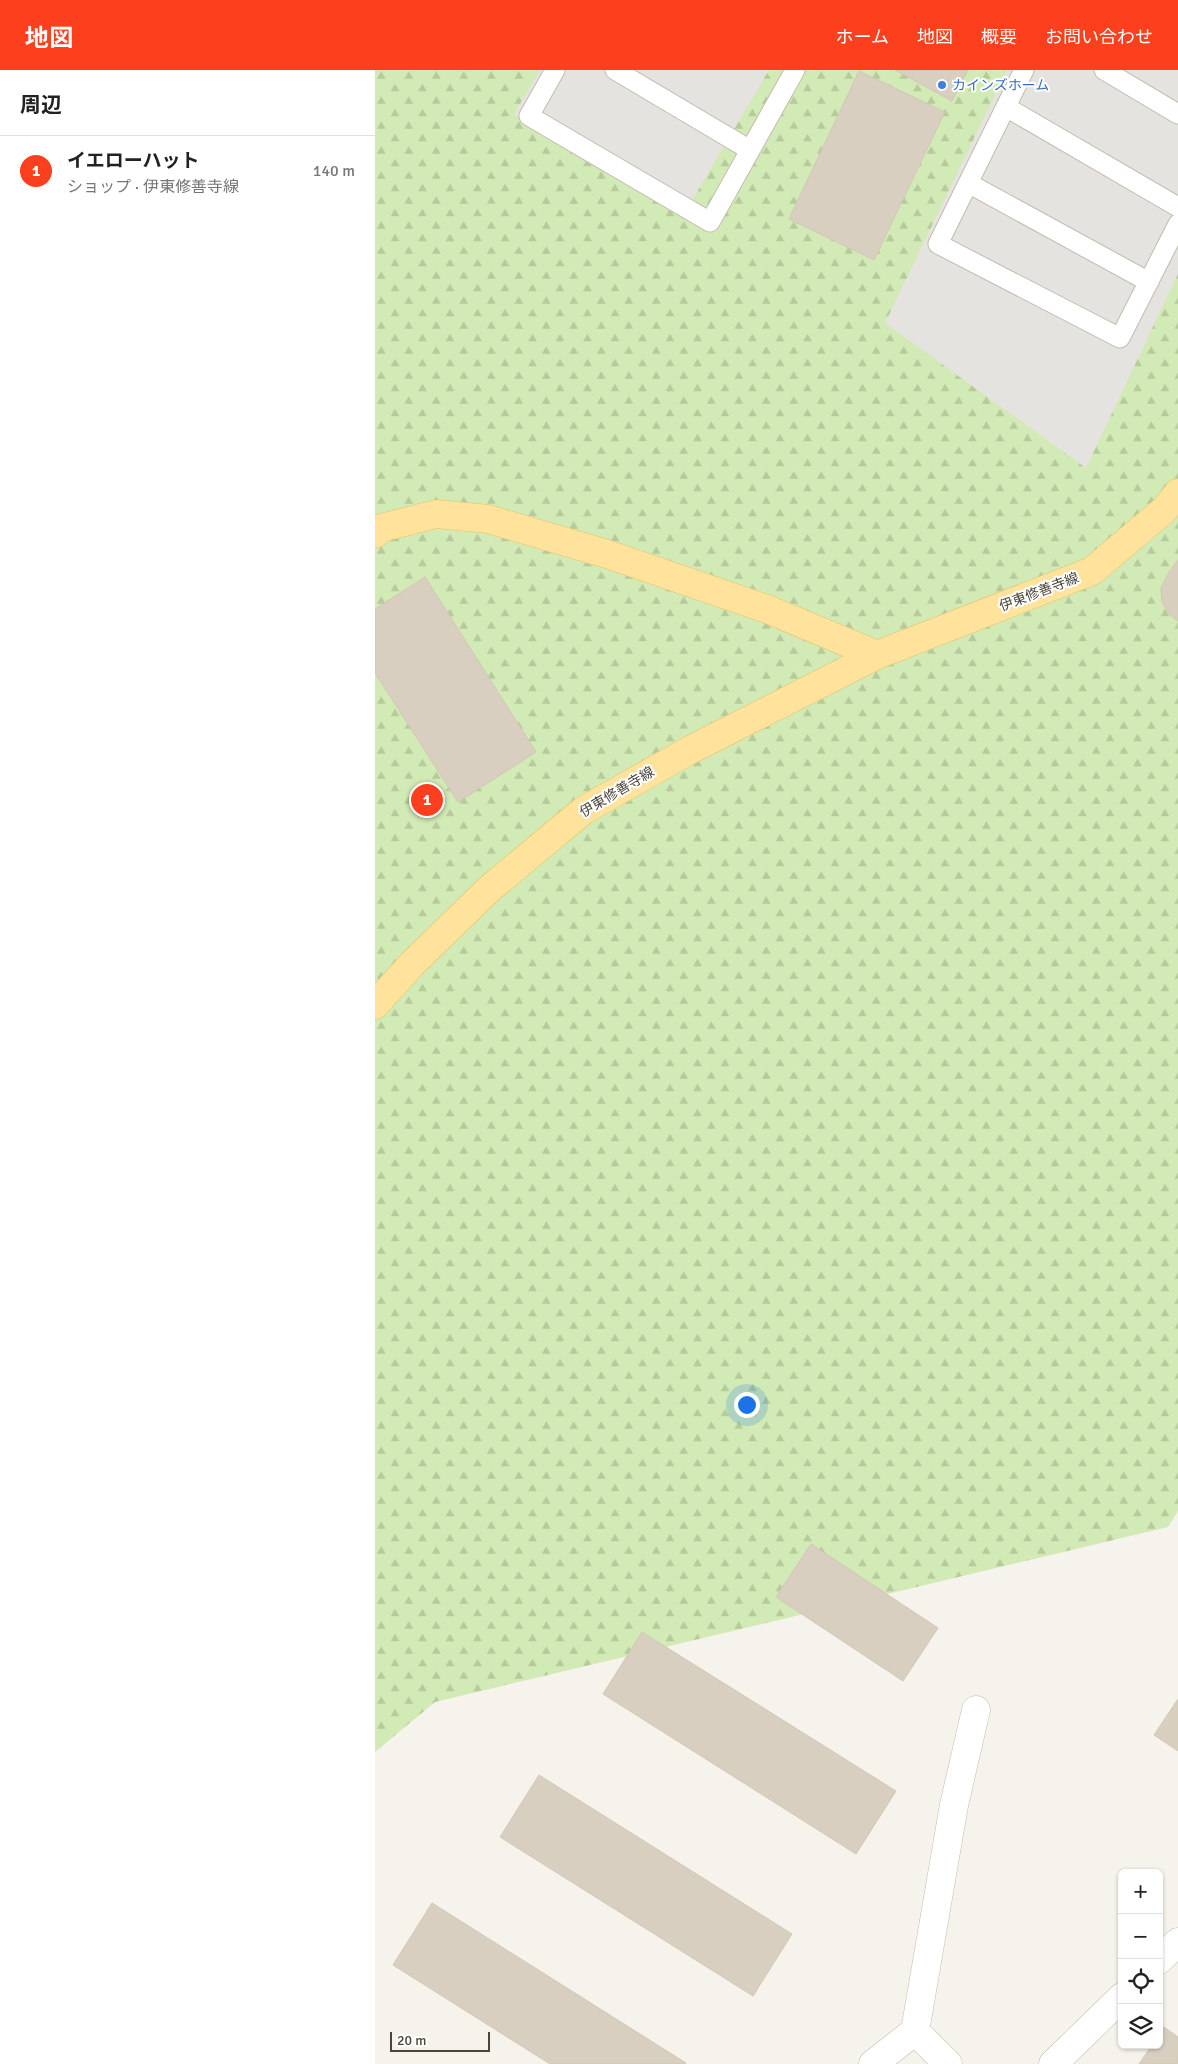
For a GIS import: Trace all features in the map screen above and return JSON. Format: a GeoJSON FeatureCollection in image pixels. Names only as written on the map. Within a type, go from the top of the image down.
{"type":"FeatureCollection","features":[{"type":"Feature","properties":{"kind":"main road","name":"伊東修善寺線"},"geometry":{"type":"LineString","coordinates":[[375,1005],[412,964],[489,889],[584,810],[690,750],[877,655],[1092,571],[1164,510],[1178,493]]}},
{"type":"Feature","properties":{"kind":"main road"},"geometry":{"type":"LineString","coordinates":[[375,534],[381,528],[435,514],[488,519],[607,554],[767,609],[877,655]]}},
{"type":"Feature","properties":{"kind":"street"},"geometry":{"type":"LineString","coordinates":[[873,2064],[915,2031],[954,1805],[976,1710]]}},
{"type":"Feature","properties":{"kind":"street"},"geometry":{"type":"LineString","coordinates":[[1160,1959],[1178,1942]]}},
{"type":"Feature","properties":{"kind":"street"},"geometry":{"type":"LineString","coordinates":[[1053,2064],[1118,2001]]}},
{"type":"Feature","properties":{"kind":"street"},"geometry":{"type":"LineString","coordinates":[[915,2031],[948,2064]]}},
{"type":"Feature","properties":{"kind":"lane"},"geometry":{"type":"LineString","coordinates":[[555,70],[529,116],[710,222],[750,150],[789,72]]}},
{"type":"Feature","properties":{"kind":"lane"},"geometry":{"type":"LineString","coordinates":[[615,70],[750,150]]}},
{"type":"Feature","properties":{"kind":"lane"},"geometry":{"type":"LineString","coordinates":[[1024,70],[938,244],[1120,338],[1178,224]]}},
{"type":"Feature","properties":{"kind":"lane"},"geometry":{"type":"LineString","coordinates":[[1104,70],[1178,114]]}},
{"type":"Feature","properties":{"kind":"lane"},"geometry":{"type":"LineString","coordinates":[[1006,107],[1178,207]]}},
{"type":"Feature","properties":{"kind":"lane"},"geometry":{"type":"LineString","coordinates":[[968,183],[1149,282]]}},
{"type":"Feature","properties":{"kind":"green space"},"geometry":{"type":"Polygon","coordinates":[[[375,70],[1178,70],[1178,1511],[1168,1527],[435,1702],[375,1752],[375,70]]]}},
{"type":"Feature","properties":{"kind":"shaded area"},"geometry":{"type":"Polygon","coordinates":[[[540,70],[769,70],[684,214],[514,114],[540,70]]]}},
{"type":"Feature","properties":{"kind":"shaded area"},"geometry":{"type":"Polygon","coordinates":[[[1007,70],[1178,70],[1178,274],[1086,468],[885,323],[1007,70]]]}},
{"type":"Feature","properties":{"kind":"building","name":"カインズホーム"},"geometry":{"type":"Polygon","coordinates":[[[895,70],[968,70],[952,101],[895,70]]]}},
{"type":"Feature","properties":{"kind":"building"},"geometry":{"type":"Polygon","coordinates":[[[859,71],[945,112],[874,260],[789,219],[859,71]]]}},
{"type":"Feature","properties":{"kind":"building"},"geometry":{"type":"Polygon","coordinates":[[[1178,560],[1178,621],[1169,614],[1162,602],[1161,588],[1178,560]]]}},
{"type":"Feature","properties":{"kind":"building"},"geometry":{"type":"Polygon","coordinates":[[[425,577],[536,752],[458,802],[375,673],[375,609],[425,577]]]}},
{"type":"Feature","properties":{"kind":"building"},"geometry":{"type":"Polygon","coordinates":[[[811,1544],[938,1628],[903,1681],[776,1597],[811,1544]]]}},
{"type":"Feature","properties":{"kind":"building"},"geometry":{"type":"Polygon","coordinates":[[[642,1632],[896,1791],[856,1854],[603,1694],[642,1632]]]}},
{"type":"Feature","properties":{"kind":"building"},"geometry":{"type":"Polygon","coordinates":[[[1178,1699],[1178,1751],[1154,1735],[1178,1699]]]}},
{"type":"Feature","properties":{"kind":"building"},"geometry":{"type":"Polygon","coordinates":[[[539,1775],[792,1934],[753,1996],[500,1837],[539,1775]]]}},
{"type":"Feature","properties":{"kind":"building"},"geometry":{"type":"Polygon","coordinates":[[[432,1903],[686,2063],[550,2064],[393,1965],[432,1903]]]}},
{"type":"Feature","properties":{"kind":"building"},"geometry":{"type":"Polygon","coordinates":[[[1164,2027],[1178,2037],[1178,2064],[1139,2064],[1149,2049],[1163,2049],[1164,2027]]]}},
{"type":"Feature","properties":{"kind":"place","name":"カインズホーム"},"geometry":{"type":"Point","coordinates":[942,85]}},
{"type":"Feature","properties":{"kind":"place","name":"イエローハット"},"geometry":{"type":"Point","coordinates":[427,800]}}]}
